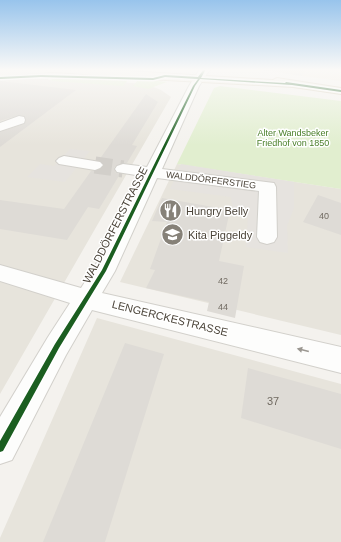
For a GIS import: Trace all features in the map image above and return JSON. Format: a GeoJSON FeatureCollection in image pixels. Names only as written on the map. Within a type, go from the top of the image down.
{"type":"FeatureCollection","features":[{"type":"Feature","properties":{"kind":"street","name":"WALDDÖRFERSTRASSE"},"geometry":{"type":"LineString","coordinates":[[0,448],[57,346],[104,271],[192,94]]}},
{"type":"Feature","properties":{"kind":"street"},"geometry":{"type":"LineString","coordinates":[[0,127],[19,120]]}},
{"type":"Feature","properties":{"kind":"street"},"geometry":{"type":"LineString","coordinates":[[64,161],[95,165]]}},
{"type":"Feature","properties":{"kind":"street"},"geometry":{"type":"LineString","coordinates":[[123,169],[153,173]]}},
{"type":"Feature","properties":{"kind":"street","name":"WALDDÖRFERSTIEG"},"geometry":{"type":"LineString","coordinates":[[153,173],[268,187],[267,237]]}},
{"type":"Feature","properties":{"kind":"street","name":"LENGERCKESTRASSE"},"geometry":{"type":"LineString","coordinates":[[0,273],[86,299],[341,360]]}},
{"type":"Feature","properties":{"kind":"shaded area"},"geometry":{"type":"Polygon","coordinates":[[[0,94],[167,94],[171,97],[0,394],[0,94]]]}},
{"type":"Feature","properties":{"kind":"shaded area"},"geometry":{"type":"Polygon","coordinates":[[[70,149],[90,151],[65,182],[27,177],[40,164],[54,166],[70,149]]]}},
{"type":"Feature","properties":{"kind":"shaded area"},"geometry":{"type":"Polygon","coordinates":[[[177,164],[341,189],[341,335],[120,282],[177,164]]]}},
{"type":"Feature","properties":{"kind":"shaded area"},"geometry":{"type":"Polygon","coordinates":[[[181,164],[294,182],[294,208],[287,226],[288,253],[246,247],[248,218],[233,211],[231,197],[170,189],[181,164]]]}},
{"type":"Feature","properties":{"kind":"shaded area"},"geometry":{"type":"Polygon","coordinates":[[[97,318],[341,384],[341,542],[0,542],[0,538],[97,318]]]}},
{"type":"Feature","properties":{"kind":"green space","name":"Alter Wandsbeker Friedhof von 1850"},"geometry":{"type":"Polygon","coordinates":[[[211,94],[287,94],[341,101],[341,189],[177,164],[211,94]]]}},
{"type":"Feature","properties":{"kind":"building"},"geometry":{"type":"Polygon","coordinates":[[[0,94],[70,94],[0,147],[0,132],[24,124],[26,120],[24,116],[19,115],[0,121],[0,94]]]}},
{"type":"Feature","properties":{"kind":"building"},"geometry":{"type":"Polygon","coordinates":[[[146,94],[158,102],[132,145],[137,146],[127,163],[117,165],[114,168],[116,173],[120,174],[99,209],[88,207],[67,240],[0,229],[0,200],[64,209],[91,171],[96,171],[104,166],[104,164],[99,160],[146,94]]]}},
{"type":"Feature","properties":{"kind":"building"},"geometry":{"type":"Polygon","coordinates":[[[318,195],[341,203],[341,235],[303,222],[318,195]]]}},
{"type":"Feature","properties":{"kind":"building"},"geometry":{"type":"Polygon","coordinates":[[[162,198],[230,210],[219,261],[244,266],[235,318],[207,311],[209,302],[146,288],[155,270],[150,269],[167,222],[152,221],[162,198]]]}},
{"type":"Feature","properties":{"kind":"building"},"geometry":{"type":"Polygon","coordinates":[[[125,343],[164,354],[105,542],[43,542],[125,343]]]}},
{"type":"Feature","properties":{"kind":"building"},"geometry":{"type":"Polygon","coordinates":[[[248,368],[341,394],[341,449],[241,418],[248,368]]]}},
{"type":"Feature","properties":{"kind":"tunnel"},"geometry":{"type":"LineString","coordinates":[[95,165],[123,169]]}},
{"type":"Feature","properties":{"kind":"cycle path"},"geometry":{"type":"LineString","coordinates":[[0,448],[57,346],[104,271],[190,94]]}},
{"type":"Feature","properties":{"kind":"place","name":"Hungry Belly"},"geometry":{"type":"Point","coordinates":[170,211]}},
{"type":"Feature","properties":{"kind":"place","name":"Kita Piggeldy"},"geometry":{"type":"Point","coordinates":[173,235]}}]}
